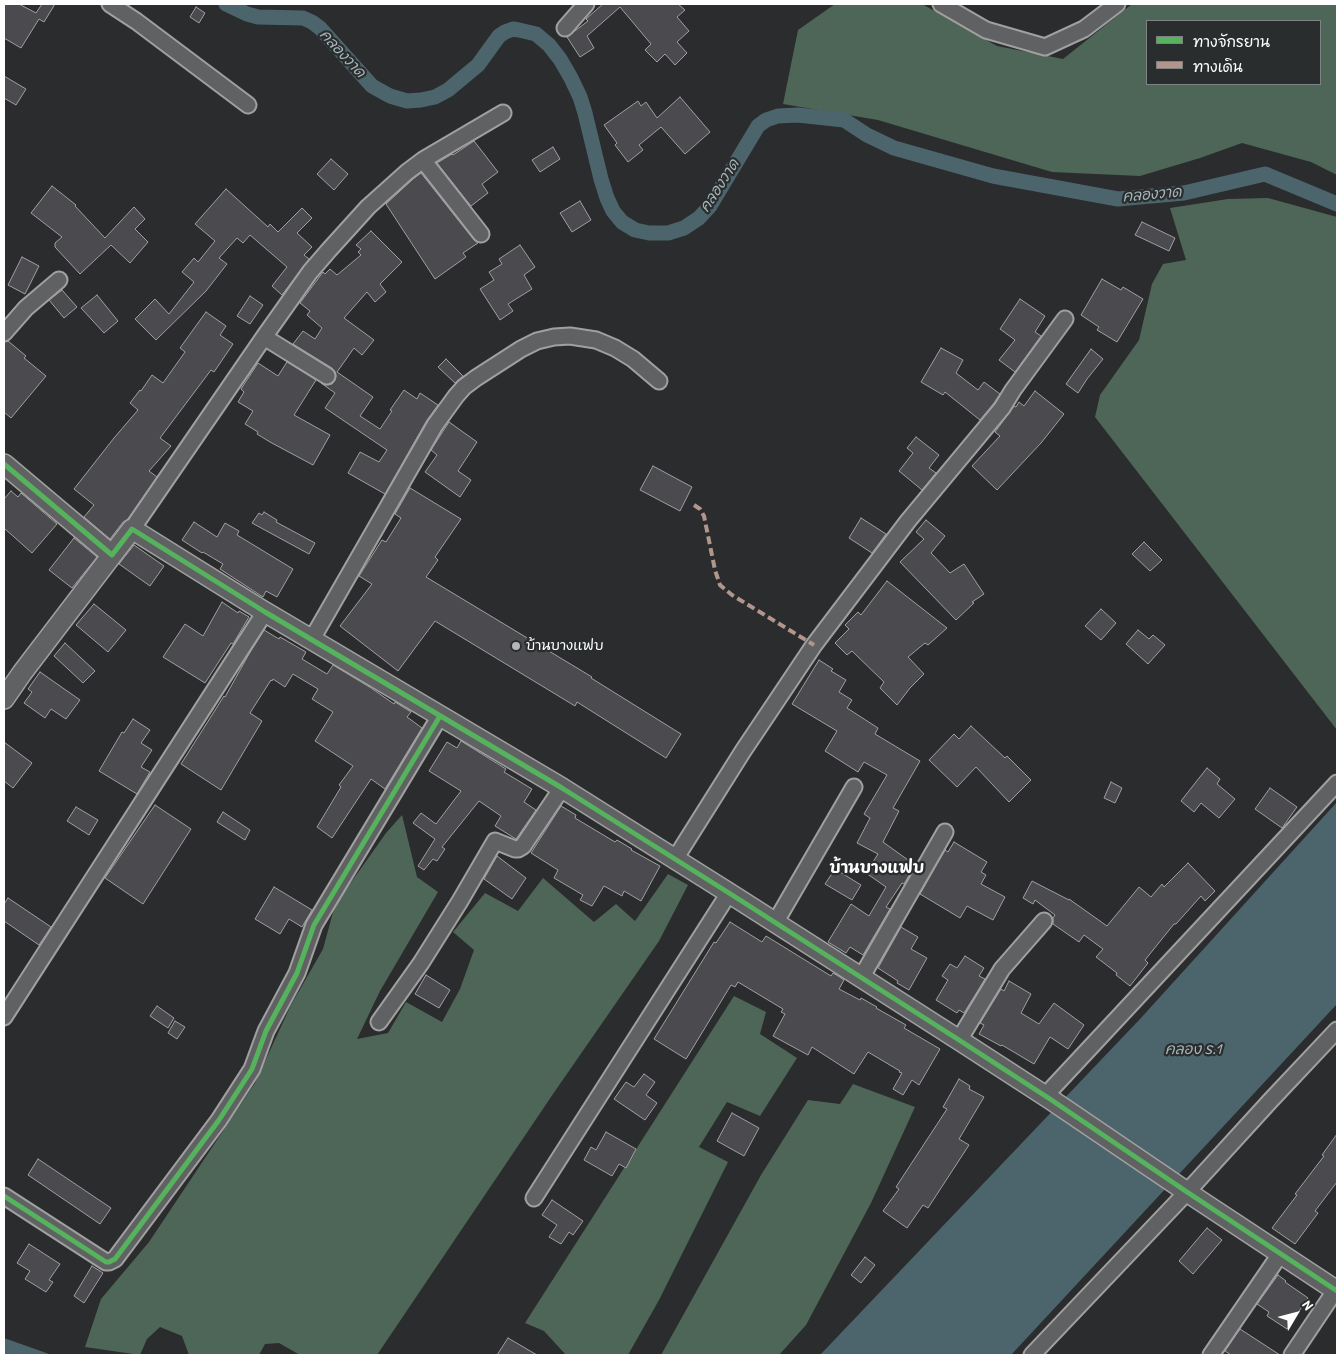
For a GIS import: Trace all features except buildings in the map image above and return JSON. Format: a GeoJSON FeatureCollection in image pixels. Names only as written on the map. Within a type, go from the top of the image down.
{"type":"FeatureCollection","features":[{"type":"Feature","properties":{"kind":"street"},"geometry":{"type":"LineString","coordinates":[[110,4],[248,105]]}},
{"type":"Feature","properties":{"kind":"street"},"geometry":{"type":"LineString","coordinates":[[564,28],[586,4]]}},
{"type":"Feature","properties":{"kind":"street"},"geometry":{"type":"LineString","coordinates":[[940,4],[986,30],[1044,47],[1084,29],[1117,4]]}},
{"type":"Feature","properties":{"kind":"street"},"geometry":{"type":"LineString","coordinates":[[4,699],[132,529],[310,272],[368,207],[390,186],[423,160],[503,113]]}},
{"type":"Feature","properties":{"kind":"street"},"geometry":{"type":"LineString","coordinates":[[423,160],[481,234]]}},
{"type":"Feature","properties":{"kind":"street"},"geometry":{"type":"LineString","coordinates":[[4,333],[26,308],[59,280]]}},
{"type":"Feature","properties":{"kind":"street"},"geometry":{"type":"LineString","coordinates":[[675,859],[743,751],[814,645],[908,521],[1002,408],[1065,319]]}},
{"type":"Feature","properties":{"kind":"street"},"geometry":{"type":"LineString","coordinates":[[312,639],[435,425],[456,396],[476,378],[537,341],[570,336],[596,340],[616,348],[659,380]]}},
{"type":"Feature","properties":{"kind":"street"},"geometry":{"type":"LineString","coordinates":[[264,337],[327,376]]}},
{"type":"Feature","properties":{"kind":"street"},"geometry":{"type":"LineString","coordinates":[[4,464],[112,556]]}},
{"type":"Feature","properties":{"kind":"street"},"geometry":{"type":"LineString","coordinates":[[132,529],[266,612],[562,788],[729,893],[1048,1098],[1337,1290],[1292,1355]]}},
{"type":"Feature","properties":{"kind":"street"},"geometry":{"type":"LineString","coordinates":[[4,1017],[266,612]]}},
{"type":"Feature","properties":{"kind":"street"},"geometry":{"type":"LineString","coordinates":[[4,1196],[106,1262],[113,1262],[219,1120],[252,1069],[266,1031],[298,973],[314,925],[440,716]]}},
{"type":"Feature","properties":{"kind":"street"},"geometry":{"type":"LineString","coordinates":[[1048,1098],[1337,783]]}},
{"type":"Feature","properties":{"kind":"street"},"geometry":{"type":"LineString","coordinates":[[775,923],[854,787]]}},
{"type":"Feature","properties":{"kind":"street"},"geometry":{"type":"LineString","coordinates":[[379,1022],[460,901],[495,840],[514,849],[523,846],[562,788]]}},
{"type":"Feature","properties":{"kind":"street"},"geometry":{"type":"LineString","coordinates":[[861,978],[945,832]]}},
{"type":"Feature","properties":{"kind":"street"},"geometry":{"type":"LineString","coordinates":[[534,1198],[729,893]]}},
{"type":"Feature","properties":{"kind":"street"},"geometry":{"type":"LineString","coordinates":[[959,1040],[1002,969],[1044,921]]}},
{"type":"Feature","properties":{"kind":"street"},"geometry":{"type":"LineString","coordinates":[[1032,1355],[1337,1030]]}},
{"type":"Feature","properties":{"kind":"street"},"geometry":{"type":"LineString","coordinates":[[1211,1355],[1281,1252]]}},
{"type":"Feature","properties":{"kind":"green space"},"geometry":{"type":"Polygon","coordinates":[[[835,4],[922,4],[997,46],[1063,59],[1132,4],[1337,4],[1337,175],[1311,162],[1242,143],[1140,176],[1052,172],[878,120],[783,104],[798,30],[835,4]]]}},
{"type":"Feature","properties":{"kind":"green space"},"geometry":{"type":"Polygon","coordinates":[[[1268,198],[1337,217],[1337,730],[1095,417],[1100,395],[1139,340],[1152,284],[1163,264],[1186,260],[1170,208],[1228,199],[1268,198]]]}},
{"type":"Feature","properties":{"kind":"green space"},"geometry":{"type":"Polygon","coordinates":[[[402,815],[417,877],[438,892],[380,991],[357,1039],[388,1033],[406,1002],[442,1022],[460,989],[474,950],[453,932],[485,893],[518,911],[543,878],[594,922],[616,904],[635,921],[668,874],[688,885],[659,941],[377,1355],[300,1355],[279,1343],[265,1344],[259,1355],[189,1355],[182,1336],[160,1327],[147,1339],[140,1355],[85,1347],[101,1299],[149,1242],[255,1083],[291,1005],[323,949],[335,905],[386,833],[402,815]]]}},
{"type":"Feature","properties":{"kind":"green space"},"geometry":{"type":"Polygon","coordinates":[[[734,996],[766,1012],[760,1034],[797,1058],[760,1116],[727,1102],[699,1147],[728,1162],[659,1300],[628,1355],[566,1355],[544,1331],[525,1323],[734,996]]]}},
{"type":"Feature","properties":{"kind":"green space"},"geometry":{"type":"Polygon","coordinates":[[[853,1084],[915,1107],[871,1203],[806,1325],[779,1355],[661,1355],[761,1175],[808,1100],[840,1104],[853,1084]]]}},
{"type":"Feature","properties":{"kind":"water","name":"คลอง ร.1"},"geometry":{"type":"Polygon","coordinates":[[[1337,802],[1337,1004],[1011,1355],[820,1355],[1140,1019],[1337,802]]]}},
{"type":"Feature","properties":{"kind":"water"},"geometry":{"type":"Polygon","coordinates":[[[4,1338],[52,1355],[4,1355],[4,1338]]]}},
{"type":"Feature","properties":{"kind":"waterway","name":"คลองวาด"},"geometry":{"type":"LineString","coordinates":[[226,4],[258,17],[303,18],[312,22],[320,28],[372,86],[390,96],[407,101],[435,97],[448,90],[478,65],[499,36],[505,32],[513,29],[536,34],[549,45],[560,59],[580,97],[601,179],[613,211],[622,222],[635,230],[649,233],[668,233],[684,228],[699,218],[710,206],[758,126],[766,120],[778,116],[798,115],[844,120],[867,135],[894,148],[993,176],[1118,199],[1184,193],[1265,174],[1337,204]]}},
{"type":"Feature","properties":{"kind":"marked path"},"geometry":{"type":"LineString","coordinates":[[694,505],[700,509],[704,516],[720,585],[732,595],[814,645]]}},
{"type":"Feature","properties":{"kind":"cycle path"},"geometry":{"type":"LineString","coordinates":[[4,464],[112,555],[132,529],[265,612],[562,788],[729,893],[1050,1099],[1337,1291]]}},
{"type":"Feature","properties":{"kind":"cycle path"},"geometry":{"type":"LineString","coordinates":[[4,1196],[106,1262],[115,1259],[219,1120],[252,1069],[266,1031],[297,973],[314,925],[440,716]]}},
{"type":"Feature","properties":{"kind":"place","name":"บ้านบางแฟบ"},"geometry":{"type":"Point","coordinates":[516,646]}},
{"type":"Feature","properties":{"kind":"district","name":"บ้านบางแฟบ"},"geometry":{"type":"Point","coordinates":[877,869]}}]}
